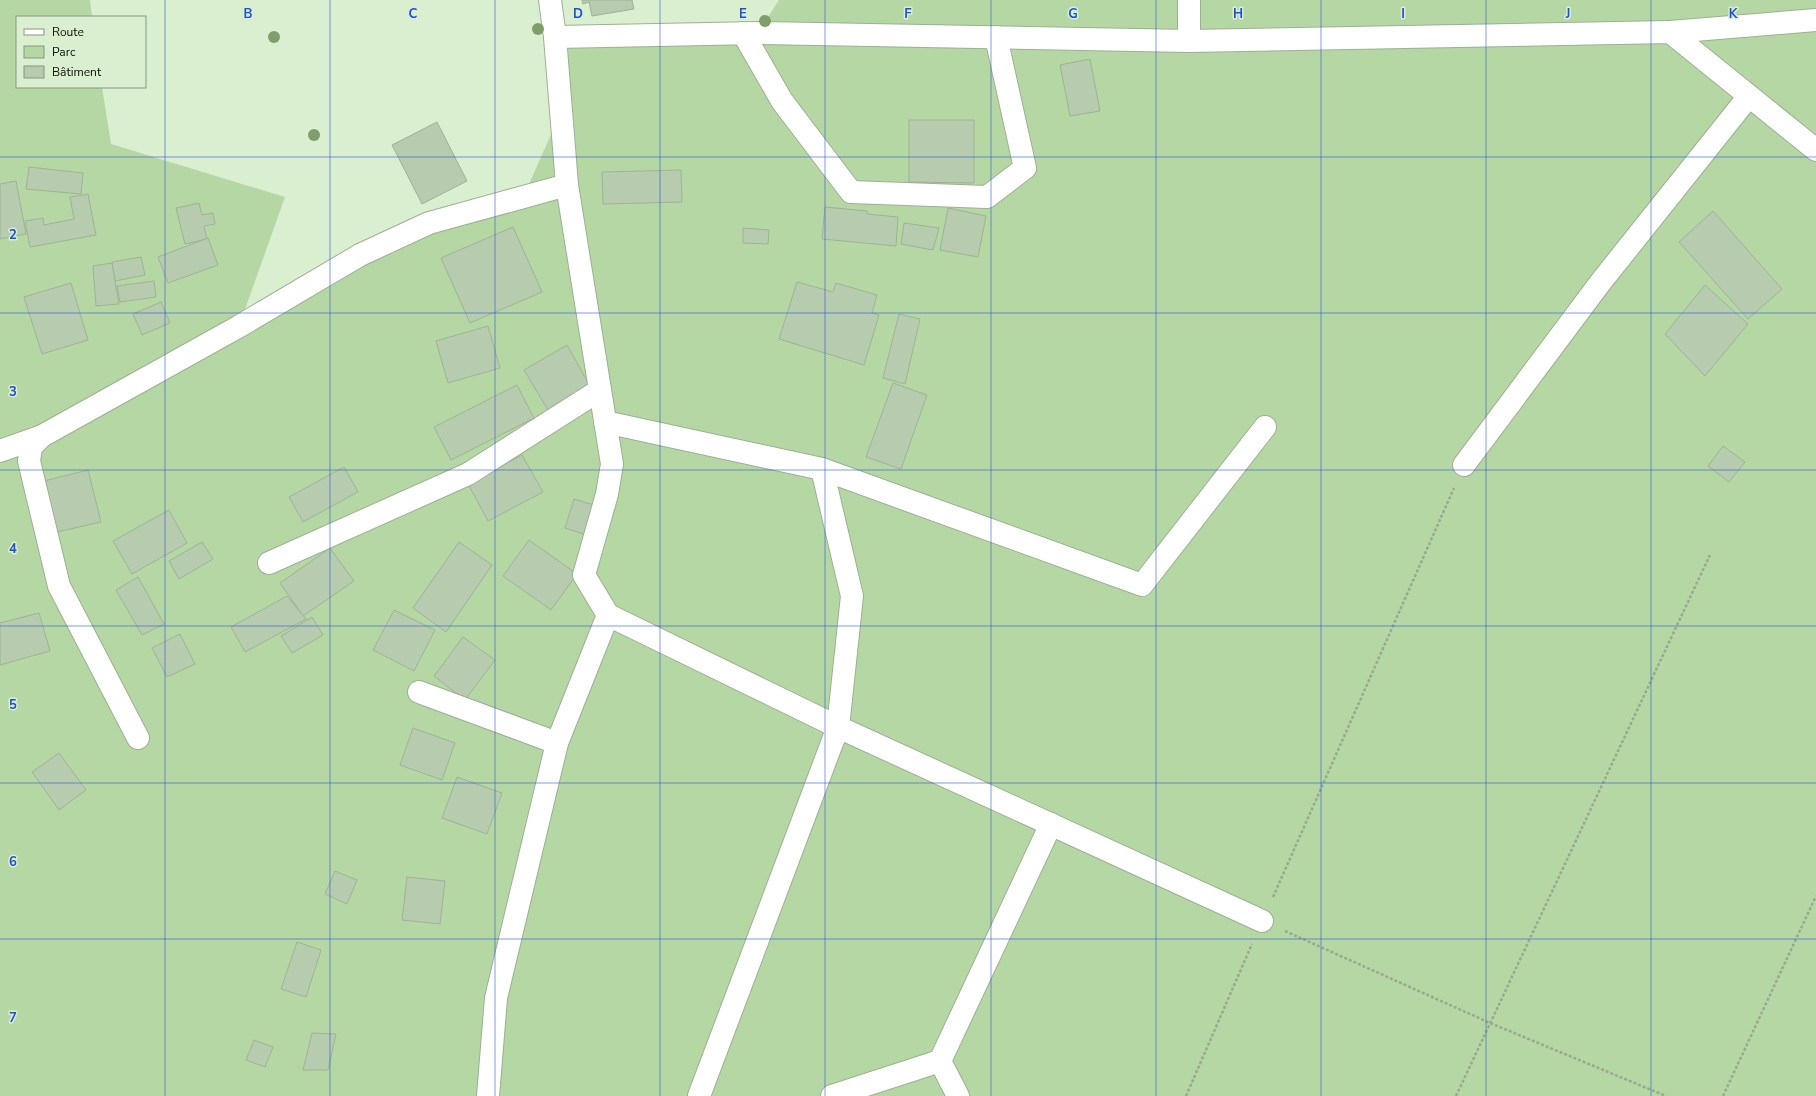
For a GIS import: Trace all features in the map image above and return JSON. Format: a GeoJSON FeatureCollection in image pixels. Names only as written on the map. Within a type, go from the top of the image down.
{"type":"FeatureCollection","features":[{"type":"Feature","properties":{"kind":"street"},"geometry":{"type":"LineString","coordinates":[[550,0],[555,37],[567,185],[612,464],[607,494],[584,575],[608,615],[838,727],[1262,921]]}},
{"type":"Feature","properties":{"kind":"street"},"geometry":{"type":"LineString","coordinates":[[1189,0],[1189,42]]}},
{"type":"Feature","properties":{"kind":"street"},"geometry":{"type":"LineString","coordinates":[[555,37],[743,33],[1189,42],[1670,32],[1816,20]]}},
{"type":"Feature","properties":{"kind":"street"},"geometry":{"type":"LineString","coordinates":[[1670,32],[1816,150]]}},
{"type":"Feature","properties":{"kind":"street"},"geometry":{"type":"LineString","coordinates":[[743,33],[782,101],[851,192],[987,197],[1025,168],[996,37]]}},
{"type":"Feature","properties":{"kind":"street"},"geometry":{"type":"LineString","coordinates":[[1464,465],[1600,283],[1749,96]]}},
{"type":"Feature","properties":{"kind":"street"},"geometry":{"type":"LineString","coordinates":[[0,451],[42,436],[238,327],[360,255],[429,223],[567,185]]}},
{"type":"Feature","properties":{"kind":"street"},"geometry":{"type":"LineString","coordinates":[[269,563],[468,474],[600,390]]}},
{"type":"Feature","properties":{"kind":"street"},"geometry":{"type":"LineString","coordinates":[[605,422],[822,469],[1142,585],[1266,427]]}},
{"type":"Feature","properties":{"kind":"street"},"geometry":{"type":"LineString","coordinates":[[42,436],[31,447],[29,462],[59,586],[138,738]]}},
{"type":"Feature","properties":{"kind":"street"},"geometry":{"type":"LineString","coordinates":[[699,1096],[838,727],[852,596],[822,469]]}},
{"type":"Feature","properties":{"kind":"street"},"geometry":{"type":"LineString","coordinates":[[488,1096],[496,998],[557,743],[608,615]]}},
{"type":"Feature","properties":{"kind":"street"},"geometry":{"type":"LineString","coordinates":[[419,692],[557,743]]}},
{"type":"Feature","properties":{"kind":"street"},"geometry":{"type":"LineString","coordinates":[[832,1096],[940,1061],[1051,824]]}},
{"type":"Feature","properties":{"kind":"street"},"geometry":{"type":"LineString","coordinates":[[940,1061],[958,1096]]}},
{"type":"Feature","properties":{"kind":"path"},"geometry":{"type":"LineString","coordinates":[[1186,1096],[1464,465]]}},
{"type":"Feature","properties":{"kind":"path"},"geometry":{"type":"LineString","coordinates":[[1456,1096],[1710,556]]}},
{"type":"Feature","properties":{"kind":"path"},"geometry":{"type":"LineString","coordinates":[[1723,1096],[1816,896]]}},
{"type":"Feature","properties":{"kind":"path"},"geometry":{"type":"LineString","coordinates":[[1262,921],[1490,1023],[1666,1096]]}},
{"type":"Feature","properties":{"kind":"green space"},"geometry":{"type":"Polygon","coordinates":[[[0,0],[90,0],[92,16],[16,16],[16,88],[102,88],[111,144],[285,197],[239,326],[448,214],[518,209],[568,96],[555,37],[758,33],[779,0],[1816,0],[1816,1096],[0,1096],[0,0]]]}},
{"type":"Feature","properties":{"kind":"building"},"geometry":{"type":"Polygon","coordinates":[[[582,0],[632,0],[634,9],[592,16],[589,2],[583,4],[582,0]]]}},
{"type":"Feature","properties":{"kind":"building"},"geometry":{"type":"Polygon","coordinates":[[[1090,59],[1100,111],[1070,116],[1060,65],[1090,59]]]}},
{"type":"Feature","properties":{"kind":"building"},"geometry":{"type":"Polygon","coordinates":[[[909,120],[974,120],[974,183],[909,182],[909,120]]]}},
{"type":"Feature","properties":{"kind":"building"},"geometry":{"type":"Polygon","coordinates":[[[437,122],[467,181],[422,204],[392,145],[437,122]]]}},
{"type":"Feature","properties":{"kind":"building"},"geometry":{"type":"Polygon","coordinates":[[[29,167],[83,173],[81,194],[26,189],[29,167]]]}},
{"type":"Feature","properties":{"kind":"building"},"geometry":{"type":"Polygon","coordinates":[[[681,170],[682,202],[603,204],[602,172],[681,170]]]}},
{"type":"Feature","properties":{"kind":"building"},"geometry":{"type":"Polygon","coordinates":[[[16,181],[26,234],[0,239],[0,184],[16,181]]]}},
{"type":"Feature","properties":{"kind":"building"},"geometry":{"type":"Polygon","coordinates":[[[88,194],[96,235],[30,247],[25,221],[43,218],[44,225],[74,219],[70,197],[88,194]]]}},
{"type":"Feature","properties":{"kind":"building"},"geometry":{"type":"Polygon","coordinates":[[[199,203],[202,215],[213,213],[215,224],[204,226],[207,239],[185,244],[176,208],[199,203]]]}},
{"type":"Feature","properties":{"kind":"building"},"geometry":{"type":"Polygon","coordinates":[[[825,207],[867,211],[867,214],[898,217],[896,246],[822,239],[825,207]]]}},
{"type":"Feature","properties":{"kind":"building"},"geometry":{"type":"Polygon","coordinates":[[[948,208],[986,216],[978,257],[940,250],[948,208]]]}},
{"type":"Feature","properties":{"kind":"building"},"geometry":{"type":"Polygon","coordinates":[[[1713,211],[1782,289],[1748,319],[1679,242],[1713,211]]]}},
{"type":"Feature","properties":{"kind":"building"},"geometry":{"type":"Polygon","coordinates":[[[904,223],[939,228],[933,250],[901,244],[904,223]]]}},
{"type":"Feature","properties":{"kind":"building"},"geometry":{"type":"Polygon","coordinates":[[[513,227],[542,292],[470,323],[441,258],[513,227]]]}},
{"type":"Feature","properties":{"kind":"building"},"geometry":{"type":"Polygon","coordinates":[[[743,228],[769,230],[768,244],[743,243],[743,228]]]}},
{"type":"Feature","properties":{"kind":"building"},"geometry":{"type":"Polygon","coordinates":[[[208,238],[218,265],[168,283],[158,257],[208,238]]]}},
{"type":"Feature","properties":{"kind":"building"},"geometry":{"type":"Polygon","coordinates":[[[141,257],[145,275],[115,281],[112,262],[141,257]]]}},
{"type":"Feature","properties":{"kind":"building"},"geometry":{"type":"Polygon","coordinates":[[[112,263],[119,304],[96,306],[93,266],[112,263]]]}},
{"type":"Feature","properties":{"kind":"building"},"geometry":{"type":"Polygon","coordinates":[[[154,281],[156,297],[120,302],[117,286],[154,281]]]}},
{"type":"Feature","properties":{"kind":"building"},"geometry":{"type":"Polygon","coordinates":[[[797,282],[833,292],[836,283],[877,295],[872,313],[879,315],[864,365],[779,339],[797,282]]]}},
{"type":"Feature","properties":{"kind":"building"},"geometry":{"type":"Polygon","coordinates":[[[71,283],[88,340],[42,354],[24,297],[71,283]]]}},
{"type":"Feature","properties":{"kind":"building"},"geometry":{"type":"Polygon","coordinates":[[[1705,285],[1748,324],[1705,376],[1665,334],[1705,285]]]}},
{"type":"Feature","properties":{"kind":"building"},"geometry":{"type":"Polygon","coordinates":[[[161,302],[170,323],[142,335],[133,314],[161,302]]]}},
{"type":"Feature","properties":{"kind":"building"},"geometry":{"type":"Polygon","coordinates":[[[899,314],[920,319],[905,384],[883,378],[899,314]]]}},
{"type":"Feature","properties":{"kind":"building"},"geometry":{"type":"Polygon","coordinates":[[[488,326],[500,368],[448,383],[436,341],[488,326]]]}},
{"type":"Feature","properties":{"kind":"building"},"geometry":{"type":"Polygon","coordinates":[[[567,345],[590,386],[548,410],[524,370],[567,345]]]}},
{"type":"Feature","properties":{"kind":"building"},"geometry":{"type":"Polygon","coordinates":[[[893,383],[927,395],[901,469],[866,457],[893,383]]]}},
{"type":"Feature","properties":{"kind":"building"},"geometry":{"type":"Polygon","coordinates":[[[517,385],[534,418],[451,460],[434,427],[517,385]]]}},
{"type":"Feature","properties":{"kind":"building"},"geometry":{"type":"Polygon","coordinates":[[[1723,446],[1745,462],[1729,482],[1708,466],[1723,446]]]}},
{"type":"Feature","properties":{"kind":"building"},"geometry":{"type":"Polygon","coordinates":[[[522,455],[543,492],[488,521],[468,484],[522,455]]]}},
{"type":"Feature","properties":{"kind":"building"},"geometry":{"type":"Polygon","coordinates":[[[344,467],[358,492],[303,522],[289,497],[344,467]]]}},
{"type":"Feature","properties":{"kind":"building"},"geometry":{"type":"Polygon","coordinates":[[[88,470],[101,522],[57,532],[44,481],[88,470]]]}},
{"type":"Feature","properties":{"kind":"building"},"geometry":{"type":"Polygon","coordinates":[[[574,499],[597,506],[587,535],[565,528],[574,499]]]}},
{"type":"Feature","properties":{"kind":"building"},"geometry":{"type":"Polygon","coordinates":[[[169,510],[187,543],[132,574],[113,541],[169,510]]]}},
{"type":"Feature","properties":{"kind":"building"},"geometry":{"type":"Polygon","coordinates":[[[529,540],[577,574],[551,610],[503,576],[529,540]]]}},
{"type":"Feature","properties":{"kind":"building"},"geometry":{"type":"Polygon","coordinates":[[[202,542],[213,559],[179,579],[169,561],[202,542]]]}},
{"type":"Feature","properties":{"kind":"building"},"geometry":{"type":"Polygon","coordinates":[[[459,542],[492,565],[446,632],[413,608],[459,542]]]}},
{"type":"Feature","properties":{"kind":"building"},"geometry":{"type":"Polygon","coordinates":[[[330,548],[354,581],[303,616],[280,583],[330,548]]]}},
{"type":"Feature","properties":{"kind":"building"},"geometry":{"type":"Polygon","coordinates":[[[138,577],[164,624],[142,635],[116,590],[138,577]]]}},
{"type":"Feature","properties":{"kind":"building"},"geometry":{"type":"Polygon","coordinates":[[[287,596],[306,619],[245,652],[231,627],[287,596]]]}},
{"type":"Feature","properties":{"kind":"building"},"geometry":{"type":"Polygon","coordinates":[[[394,610],[435,630],[414,671],[373,650],[394,610]]]}},
{"type":"Feature","properties":{"kind":"building"},"geometry":{"type":"Polygon","coordinates":[[[39,613],[50,651],[0,665],[0,623],[39,613]]]}},
{"type":"Feature","properties":{"kind":"building"},"geometry":{"type":"Polygon","coordinates":[[[312,617],[323,635],[292,653],[281,636],[312,617]]]}},
{"type":"Feature","properties":{"kind":"building"},"geometry":{"type":"Polygon","coordinates":[[[180,634],[195,664],[167,677],[152,648],[180,634]]]}},
{"type":"Feature","properties":{"kind":"building"},"geometry":{"type":"Polygon","coordinates":[[[463,637],[495,660],[465,700],[434,676],[463,637]]]}},
{"type":"Feature","properties":{"kind":"building"},"geometry":{"type":"Polygon","coordinates":[[[413,728],[455,743],[442,780],[400,765],[413,728]]]}},
{"type":"Feature","properties":{"kind":"building"},"geometry":{"type":"Polygon","coordinates":[[[59,753],[86,790],[59,810],[32,772],[59,753]]]}},
{"type":"Feature","properties":{"kind":"building"},"geometry":{"type":"Polygon","coordinates":[[[457,777],[502,793],[487,834],[442,818],[457,777]]]}},
{"type":"Feature","properties":{"kind":"building"},"geometry":{"type":"Polygon","coordinates":[[[335,871],[357,880],[347,904],[325,894],[335,871]]]}},
{"type":"Feature","properties":{"kind":"building"},"geometry":{"type":"Polygon","coordinates":[[[407,877],[445,881],[440,924],[402,920],[407,877]]]}},
{"type":"Feature","properties":{"kind":"building"},"geometry":{"type":"Polygon","coordinates":[[[297,942],[321,950],[306,997],[281,989],[297,942]]]}},
{"type":"Feature","properties":{"kind":"building"},"geometry":{"type":"Polygon","coordinates":[[[312,1033],[336,1034],[328,1070],[303,1070],[312,1033]]]}},
{"type":"Feature","properties":{"kind":"building"},"geometry":{"type":"Polygon","coordinates":[[[254,1040],[273,1047],[265,1067],[246,1060],[254,1040]]]}}]}
